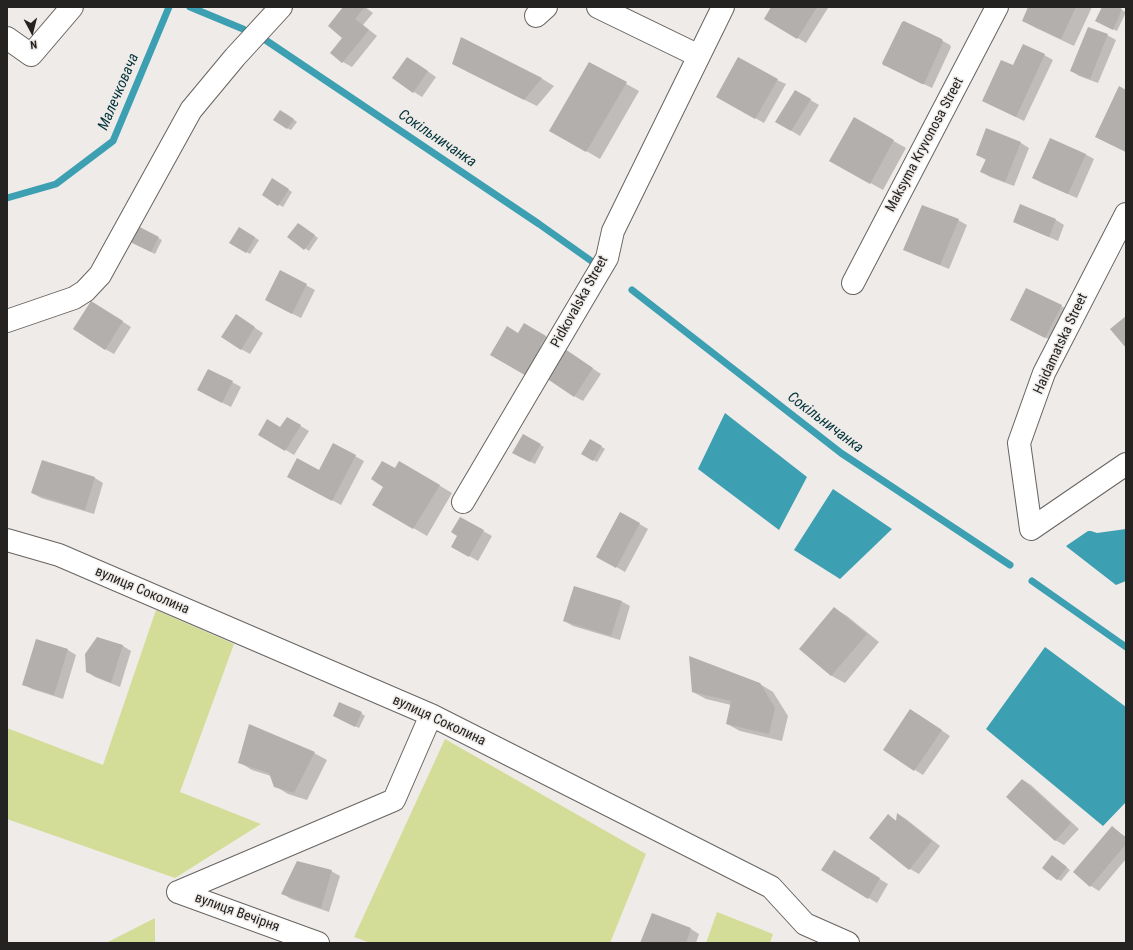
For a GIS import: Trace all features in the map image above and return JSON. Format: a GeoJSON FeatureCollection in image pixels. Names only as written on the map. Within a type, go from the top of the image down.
{"type":"FeatureCollection","features":[{"type":"Feature","properties":{"kind":"street"},"geometry":{"type":"LineString","coordinates":[[7,38],[31,55],[72,7]]}},
{"type":"Feature","properties":{"kind":"street"},"geometry":{"type":"LineString","coordinates":[[7,321],[74,298],[85,291],[100,275],[191,110],[234,57],[281,7]]}},
{"type":"Feature","properties":{"kind":"street"},"geometry":{"type":"LineString","coordinates":[[598,7],[699,56]]}},
{"type":"Feature","properties":{"kind":"street","name":"Pidkovalska Street"},"geometry":{"type":"LineString","coordinates":[[462,502],[607,258],[612,231],[723,7]]}},
{"type":"Feature","properties":{"kind":"street","name":"Maksyma Kryvonosa Street"},"geometry":{"type":"LineString","coordinates":[[853,284],[998,7]]}},
{"type":"Feature","properties":{"kind":"street","name":"Haidamatska Street"},"geometry":{"type":"LineString","coordinates":[[1126,214],[1044,373],[1019,443],[1031,529],[1126,464]]}},
{"type":"Feature","properties":{"kind":"street","name":"вулиця Соколина"},"geometry":{"type":"LineString","coordinates":[[7,540],[59,555],[431,715],[771,887],[805,924],[848,943]]}},
{"type":"Feature","properties":{"kind":"street","name":"вулиця Вечірня"},"geometry":{"type":"LineString","coordinates":[[318,943],[178,892],[394,800],[431,715]]}},
{"type":"Feature","properties":{"kind":"green space"},"geometry":{"type":"Polygon","coordinates":[[[156,610],[234,644],[180,792],[261,824],[175,878],[7,819],[7,728],[103,765],[156,610]]]}},
{"type":"Feature","properties":{"kind":"green space"},"geometry":{"type":"Polygon","coordinates":[[[445,739],[646,854],[610,943],[371,943],[354,937],[445,739]]]}},
{"type":"Feature","properties":{"kind":"green space"},"geometry":{"type":"Polygon","coordinates":[[[717,912],[773,934],[770,943],[706,943],[717,912]]]}},
{"type":"Feature","properties":{"kind":"green space"},"geometry":{"type":"Polygon","coordinates":[[[155,918],[155,943],[106,943],[155,918]]]}},
{"type":"Feature","properties":{"kind":"water"},"geometry":{"type":"Polygon","coordinates":[[[725,413],[807,477],[779,530],[698,469],[725,413]]]}},
{"type":"Feature","properties":{"kind":"water"},"geometry":{"type":"Polygon","coordinates":[[[833,489],[892,529],[840,579],[794,550],[833,489]]]}},
{"type":"Feature","properties":{"kind":"water"},"geometry":{"type":"Polygon","coordinates":[[[1126,529],[1126,581],[1116,585],[1066,546],[1088,531],[1097,533],[1126,529]]]}},
{"type":"Feature","properties":{"kind":"water"},"geometry":{"type":"Polygon","coordinates":[[[1045,647],[1126,707],[1126,802],[1103,826],[986,729],[1045,647]]]}},
{"type":"Feature","properties":{"kind":"building"},"geometry":{"type":"Polygon","coordinates":[[[343,7],[365,7],[355,19],[369,30],[342,63],[330,53],[342,38],[328,26],[343,7]]]}},
{"type":"Feature","properties":{"kind":"building"},"geometry":{"type":"Polygon","coordinates":[[[771,7],[817,7],[797,39],[764,19],[771,7]]]}},
{"type":"Feature","properties":{"kind":"building"},"geometry":{"type":"Polygon","coordinates":[[[1028,7],[1076,7],[1061,39],[1022,21],[1028,7]]]}},
{"type":"Feature","properties":{"kind":"building"},"geometry":{"type":"Polygon","coordinates":[[[1102,7],[1118,7],[1122,9],[1113,30],[1095,21],[1102,7]]]}},
{"type":"Feature","properties":{"kind":"building"},"geometry":{"type":"Polygon","coordinates":[[[904,21],[942,39],[943,42],[924,84],[883,65],[882,63],[902,22],[904,21]]]}},
{"type":"Feature","properties":{"kind":"building"},"geometry":{"type":"Polygon","coordinates":[[[1088,27],[1108,34],[1090,79],[1070,71],[1088,27]]]}},
{"type":"Feature","properties":{"kind":"building"},"geometry":{"type":"Polygon","coordinates":[[[461,37],[542,78],[524,100],[452,64],[461,37]]]}},
{"type":"Feature","properties":{"kind":"building"},"geometry":{"type":"Polygon","coordinates":[[[1023,44],[1045,54],[1016,117],[982,101],[1001,60],[1013,65],[1023,44]]]}},
{"type":"Feature","properties":{"kind":"building"},"geometry":{"type":"Polygon","coordinates":[[[407,57],[428,71],[413,93],[392,78],[407,57]]]}},
{"type":"Feature","properties":{"kind":"building"},"geometry":{"type":"Polygon","coordinates":[[[738,57],[778,79],[755,119],[716,97],[738,57]]]}},
{"type":"Feature","properties":{"kind":"building"},"geometry":{"type":"Polygon","coordinates":[[[589,62],[627,82],[586,152],[549,131],[589,62]]]}},
{"type":"Feature","properties":{"kind":"building"},"geometry":{"type":"Polygon","coordinates":[[[1119,86],[1126,90],[1126,152],[1095,137],[1119,86]]]}},
{"type":"Feature","properties":{"kind":"building"},"geometry":{"type":"Polygon","coordinates":[[[795,90],[811,99],[791,131],[775,122],[795,90]]]}},
{"type":"Feature","properties":{"kind":"building"},"geometry":{"type":"Polygon","coordinates":[[[280,110],[294,119],[287,129],[273,120],[280,110]]]}},
{"type":"Feature","properties":{"kind":"building"},"geometry":{"type":"Polygon","coordinates":[[[854,117],[894,140],[870,184],[829,161],[854,117]]]}},
{"type":"Feature","properties":{"kind":"building"},"geometry":{"type":"Polygon","coordinates":[[[986,128],[1021,142],[1005,182],[980,172],[986,159],[976,155],[986,128]]]}},
{"type":"Feature","properties":{"kind":"building"},"geometry":{"type":"Polygon","coordinates":[[[1050,138],[1086,154],[1068,194],[1032,178],[1050,138]]]}},
{"type":"Feature","properties":{"kind":"building"},"geometry":{"type":"Polygon","coordinates":[[[272,178],[289,189],[278,206],[262,195],[272,178]]]}},
{"type":"Feature","properties":{"kind":"building"},"geometry":{"type":"Polygon","coordinates":[[[1020,204],[1056,219],[1049,237],[1013,222],[1020,204]]]}},
{"type":"Feature","properties":{"kind":"building"},"geometry":{"type":"Polygon","coordinates":[[[922,205],[959,219],[940,265],[903,250],[922,205]]]}},
{"type":"Feature","properties":{"kind":"building"},"geometry":{"type":"Polygon","coordinates":[[[298,223],[315,235],[304,250],[287,237],[298,223]]]}},
{"type":"Feature","properties":{"kind":"building"},"geometry":{"type":"Polygon","coordinates":[[[134,224],[159,237],[151,252],[126,240],[134,224]]]}},
{"type":"Feature","properties":{"kind":"building"},"geometry":{"type":"Polygon","coordinates":[[[239,227],[255,237],[246,253],[229,243],[239,227]]]}},
{"type":"Feature","properties":{"kind":"building"},"geometry":{"type":"Polygon","coordinates":[[[280,270],[307,284],[292,314],[265,300],[280,270]]]}},
{"type":"Feature","properties":{"kind":"building"},"geometry":{"type":"Polygon","coordinates":[[[1026,288],[1062,305],[1045,338],[1010,320],[1026,288]]]}},
{"type":"Feature","properties":{"kind":"building"},"geometry":{"type":"Polygon","coordinates":[[[91,301],[123,321],[105,350],[73,329],[91,301]]]}},
{"type":"Feature","properties":{"kind":"building"},"geometry":{"type":"Polygon","coordinates":[[[236,314],[255,327],[241,350],[221,337],[236,314]]]}},
{"type":"Feature","properties":{"kind":"building"},"geometry":{"type":"Polygon","coordinates":[[[1126,316],[1126,348],[1110,329],[1126,316]]]}},
{"type":"Feature","properties":{"kind":"building"},"geometry":{"type":"Polygon","coordinates":[[[524,323],[546,336],[540,346],[546,350],[530,378],[490,355],[507,326],[518,333],[524,323]]]}},
{"type":"Feature","properties":{"kind":"building"},"geometry":{"type":"Polygon","coordinates":[[[565,349],[593,368],[574,397],[546,378],[565,349]]]}},
{"type":"Feature","properties":{"kind":"building"},"geometry":{"type":"Polygon","coordinates":[[[208,369],[233,381],[222,403],[197,390],[208,369]]]}},
{"type":"Feature","properties":{"kind":"building"},"geometry":{"type":"Polygon","coordinates":[[[287,417],[301,425],[285,451],[258,435],[267,419],[280,427],[287,417]]]}},
{"type":"Feature","properties":{"kind":"building"},"geometry":{"type":"Polygon","coordinates":[[[523,434],[541,444],[530,462],[512,453],[523,434]]]}},
{"type":"Feature","properties":{"kind":"building"},"geometry":{"type":"Polygon","coordinates":[[[590,439],[602,446],[593,461],[581,454],[590,439]]]}},
{"type":"Feature","properties":{"kind":"building"},"geometry":{"type":"Polygon","coordinates":[[[333,443],[356,455],[332,501],[287,477],[297,458],[319,470],[333,443]]]}},
{"type":"Feature","properties":{"kind":"building"},"geometry":{"type":"Polygon","coordinates":[[[42,460],[95,477],[85,510],[31,493],[42,460]]]}},
{"type":"Feature","properties":{"kind":"building"},"geometry":{"type":"Polygon","coordinates":[[[382,461],[395,468],[399,461],[440,485],[413,529],[372,505],[383,487],[371,479],[382,461]]]}},
{"type":"Feature","properties":{"kind":"building"},"geometry":{"type":"Polygon","coordinates":[[[620,512],[640,523],[616,568],[596,557],[620,512]]]}},
{"type":"Feature","properties":{"kind":"building"},"geometry":{"type":"Polygon","coordinates":[[[460,517],[484,530],[469,557],[451,547],[457,536],[451,532],[460,517]]]}},
{"type":"Feature","properties":{"kind":"building"},"geometry":{"type":"Polygon","coordinates":[[[574,586],[622,601],[611,636],[563,621],[574,586]]]}},
{"type":"Feature","properties":{"kind":"building"},"geometry":{"type":"Polygon","coordinates":[[[834,607],[867,634],[831,676],[799,649],[834,607]]]}},
{"type":"Feature","properties":{"kind":"building"},"geometry":{"type":"Polygon","coordinates":[[[97,637],[123,645],[111,683],[86,672],[85,654],[97,637]]]}},
{"type":"Feature","properties":{"kind":"building"},"geometry":{"type":"Polygon","coordinates":[[[36,639],[68,649],[54,695],[22,685],[36,639]]]}},
{"type":"Feature","properties":{"kind":"building"},"geometry":{"type":"Polygon","coordinates":[[[689,656],[760,683],[775,708],[769,734],[726,724],[731,701],[692,692],[689,656]]]}},
{"type":"Feature","properties":{"kind":"building"},"geometry":{"type":"Polygon","coordinates":[[[339,702],[362,712],[355,727],[333,716],[339,702]]]}},
{"type":"Feature","properties":{"kind":"building"},"geometry":{"type":"Polygon","coordinates":[[[910,709],[942,730],[914,771],[883,750],[910,709]]]}},
{"type":"Feature","properties":{"kind":"building"},"geometry":{"type":"Polygon","coordinates":[[[249,724],[315,752],[294,793],[274,787],[269,773],[238,763],[249,724]]]}},
{"type":"Feature","properties":{"kind":"building"},"geometry":{"type":"Polygon","coordinates":[[[1022,779],[1071,823],[1055,841],[1006,797],[1022,779]]]}},
{"type":"Feature","properties":{"kind":"building"},"geometry":{"type":"Polygon","coordinates":[[[897,813],[932,841],[909,870],[869,838],[888,814],[896,821],[897,813]]]}},
{"type":"Feature","properties":{"kind":"building"},"geometry":{"type":"Polygon","coordinates":[[[1112,826],[1126,838],[1126,844],[1090,887],[1073,872],[1112,826]]]}},
{"type":"Feature","properties":{"kind":"building"},"geometry":{"type":"Polygon","coordinates":[[[834,850],[880,878],[868,899],[821,870],[834,850]]]}},
{"type":"Feature","properties":{"kind":"building"},"geometry":{"type":"Polygon","coordinates":[[[1052,855],[1067,867],[1057,880],[1042,868],[1052,855]]]}},
{"type":"Feature","properties":{"kind":"building"},"geometry":{"type":"Polygon","coordinates":[[[297,861],[332,870],[321,908],[281,894],[297,861]]]}},
{"type":"Feature","properties":{"kind":"building"},"geometry":{"type":"Polygon","coordinates":[[[652,913],[691,928],[686,943],[640,943],[652,913]]]}},
{"type":"Feature","properties":{"kind":"waterway","name":"Малечковача"},"geometry":{"type":"LineString","coordinates":[[7,198],[56,184],[113,141],[169,7]]}},
{"type":"Feature","properties":{"kind":"waterway","name":"Сокільничанка"},"geometry":{"type":"LineString","coordinates":[[190,7],[243,29]]}},
{"type":"Feature","properties":{"kind":"waterway","name":"Сокільничанка"},"geometry":{"type":"LineString","coordinates":[[261,37],[539,224],[597,265]]}},
{"type":"Feature","properties":{"kind":"waterway","name":"Сокільничанка"},"geometry":{"type":"LineString","coordinates":[[632,290],[841,453],[1010,565]]}},
{"type":"Feature","properties":{"kind":"waterway","name":"Сокільничанка"},"geometry":{"type":"LineString","coordinates":[[1032,581],[1126,647]]}}]}
